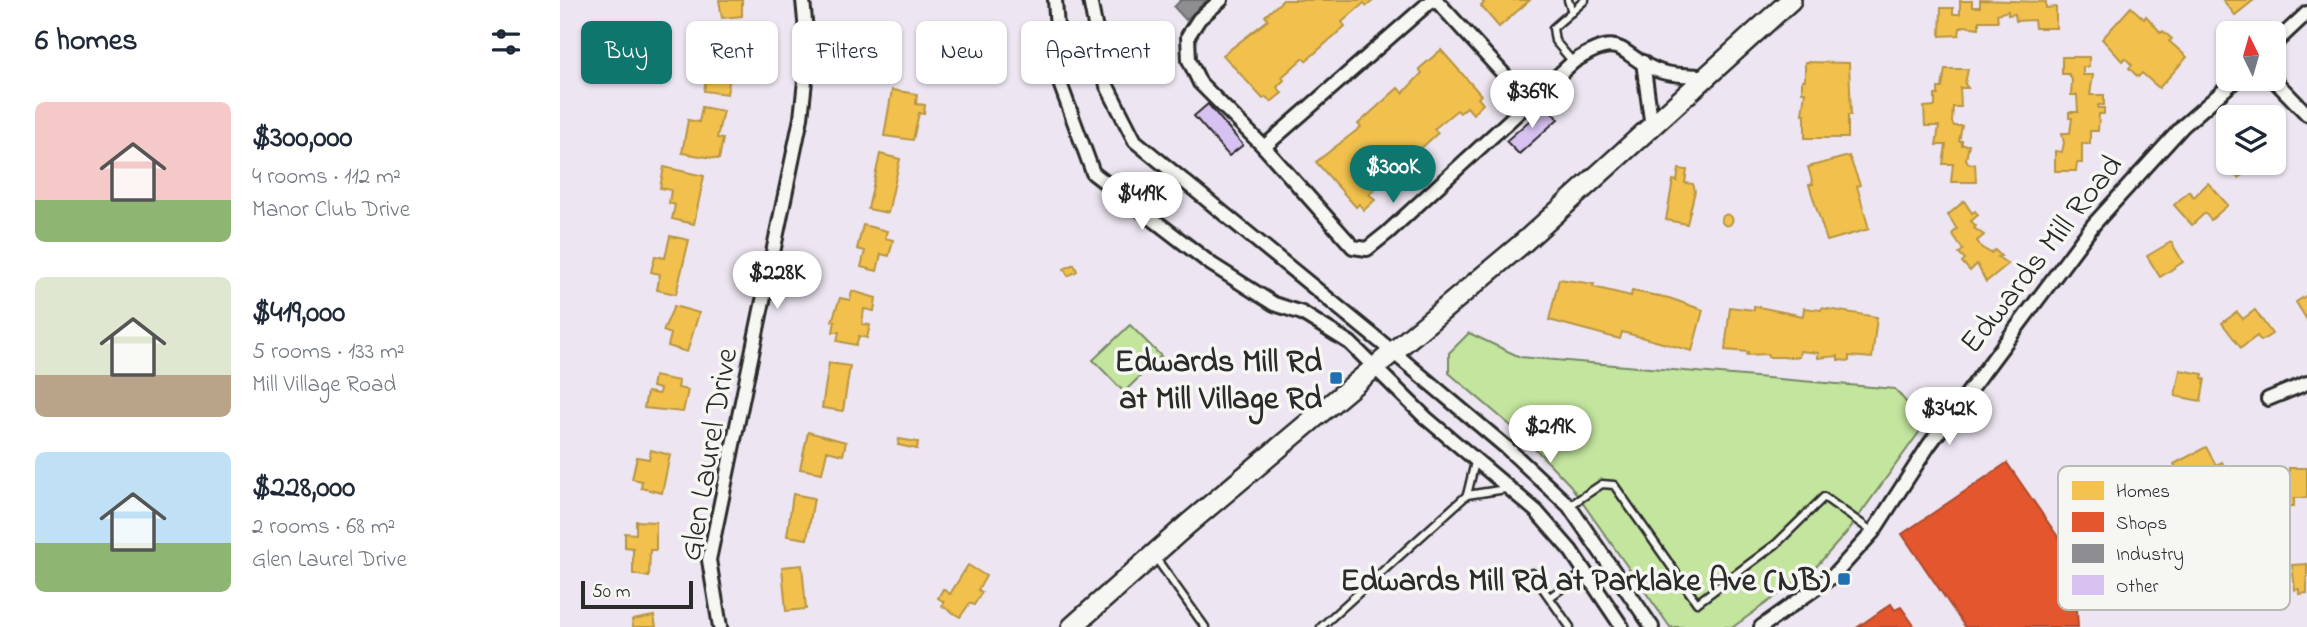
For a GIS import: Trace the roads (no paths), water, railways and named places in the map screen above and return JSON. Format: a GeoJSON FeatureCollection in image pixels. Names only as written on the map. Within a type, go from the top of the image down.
{"type":"FeatureCollection","features":[{"type":"Feature","properties":{"kind":"main road"},"geometry":{"type":"LineString","coordinates":[[1072,627],[1153,555],[1524,242],[1791,0]]}},
{"type":"Feature","properties":{"kind":"street","name":"Glen Laurel Drive"},"geometry":{"type":"LineString","coordinates":[[720,627],[709,560],[801,118],[807,53],[803,0]]}},
{"type":"Feature","properties":{"kind":"street"},"geometry":{"type":"LineString","coordinates":[[1055,0],[1061,86],[1093,173],[1211,264],[1274,304],[1302,313],[1341,337],[1536,511],[1585,572],[1622,627]]}},
{"type":"Feature","properties":{"kind":"street"},"geometry":{"type":"LineString","coordinates":[[1090,0],[1107,86],[1135,141],[1393,352],[1569,506],[1652,627]]}},
{"type":"Feature","properties":{"kind":"street"},"geometry":{"type":"LineString","coordinates":[[1221,0],[1199,19],[1188,36],[1189,60],[1200,83],[1264,147],[1353,247],[1367,249],[1573,62],[1589,52],[1608,45],[1629,52],[1663,73],[1707,77]]}},
{"type":"Feature","properties":{"kind":"street"},"geometry":{"type":"LineString","coordinates":[[1264,147],[1434,0],[1530,103]]}},
{"type":"Feature","properties":{"kind":"street"},"geometry":{"type":"LineString","coordinates":[[2286,33],[2307,13]]}},
{"type":"Feature","properties":{"kind":"street"},"geometry":{"type":"LineString","coordinates":[[1643,62],[1652,127]]}},
{"type":"Feature","properties":{"kind":"street","name":"Edwards Mill Road"},"geometry":{"type":"LineString","coordinates":[[1761,627],[1833,576],[1873,532],[1929,445],[2102,214],[2183,126],[2223,91]]}},
{"type":"Feature","properties":{"kind":"street"},"geometry":{"type":"LineString","coordinates":[[2285,91],[2307,114]]}},
{"type":"Feature","properties":{"kind":"street"},"geometry":{"type":"LineString","coordinates":[[2268,399],[2307,383]]}},
{"type":"Feature","properties":{"kind":"lane"},"geometry":{"type":"LineString","coordinates":[[1568,0],[1572,12]]}},
{"type":"Feature","properties":{"kind":"lane"},"geometry":{"type":"LineString","coordinates":[[1573,62],[1555,41],[1553,29],[1586,0]]}},
{"type":"Feature","properties":{"kind":"lane"},"geometry":{"type":"LineString","coordinates":[[1321,627],[1467,495],[1476,460]]}},
{"type":"Feature","properties":{"kind":"lane"},"geometry":{"type":"LineString","coordinates":[[1569,506],[1602,484],[1614,485],[1697,603],[1776,544],[1824,497],[1873,532]]}},
{"type":"Feature","properties":{"kind":"lane"},"geometry":{"type":"LineString","coordinates":[[1467,495],[1509,489]]}},
{"type":"Feature","properties":{"kind":"lane"},"geometry":{"type":"LineString","coordinates":[[1153,555],[1205,627]]}},
{"type":"Feature","properties":{"kind":"lane"},"geometry":{"type":"LineString","coordinates":[[1550,597],[1585,572]]}},
{"type":"Feature","properties":{"kind":"lane"},"geometry":{"type":"LineString","coordinates":[[1532,573],[1570,627]]}},
{"type":"Feature","properties":{"kind":"place","name":"Edwards Mill Rd at Mill Village Rd"},"geometry":{"type":"Point","coordinates":[1336,378]}},
{"type":"Feature","properties":{"kind":"place","name":"Edwards Mill Rd at Parklake Ave (NB)"},"geometry":{"type":"Point","coordinates":[1844,579]}}]}
